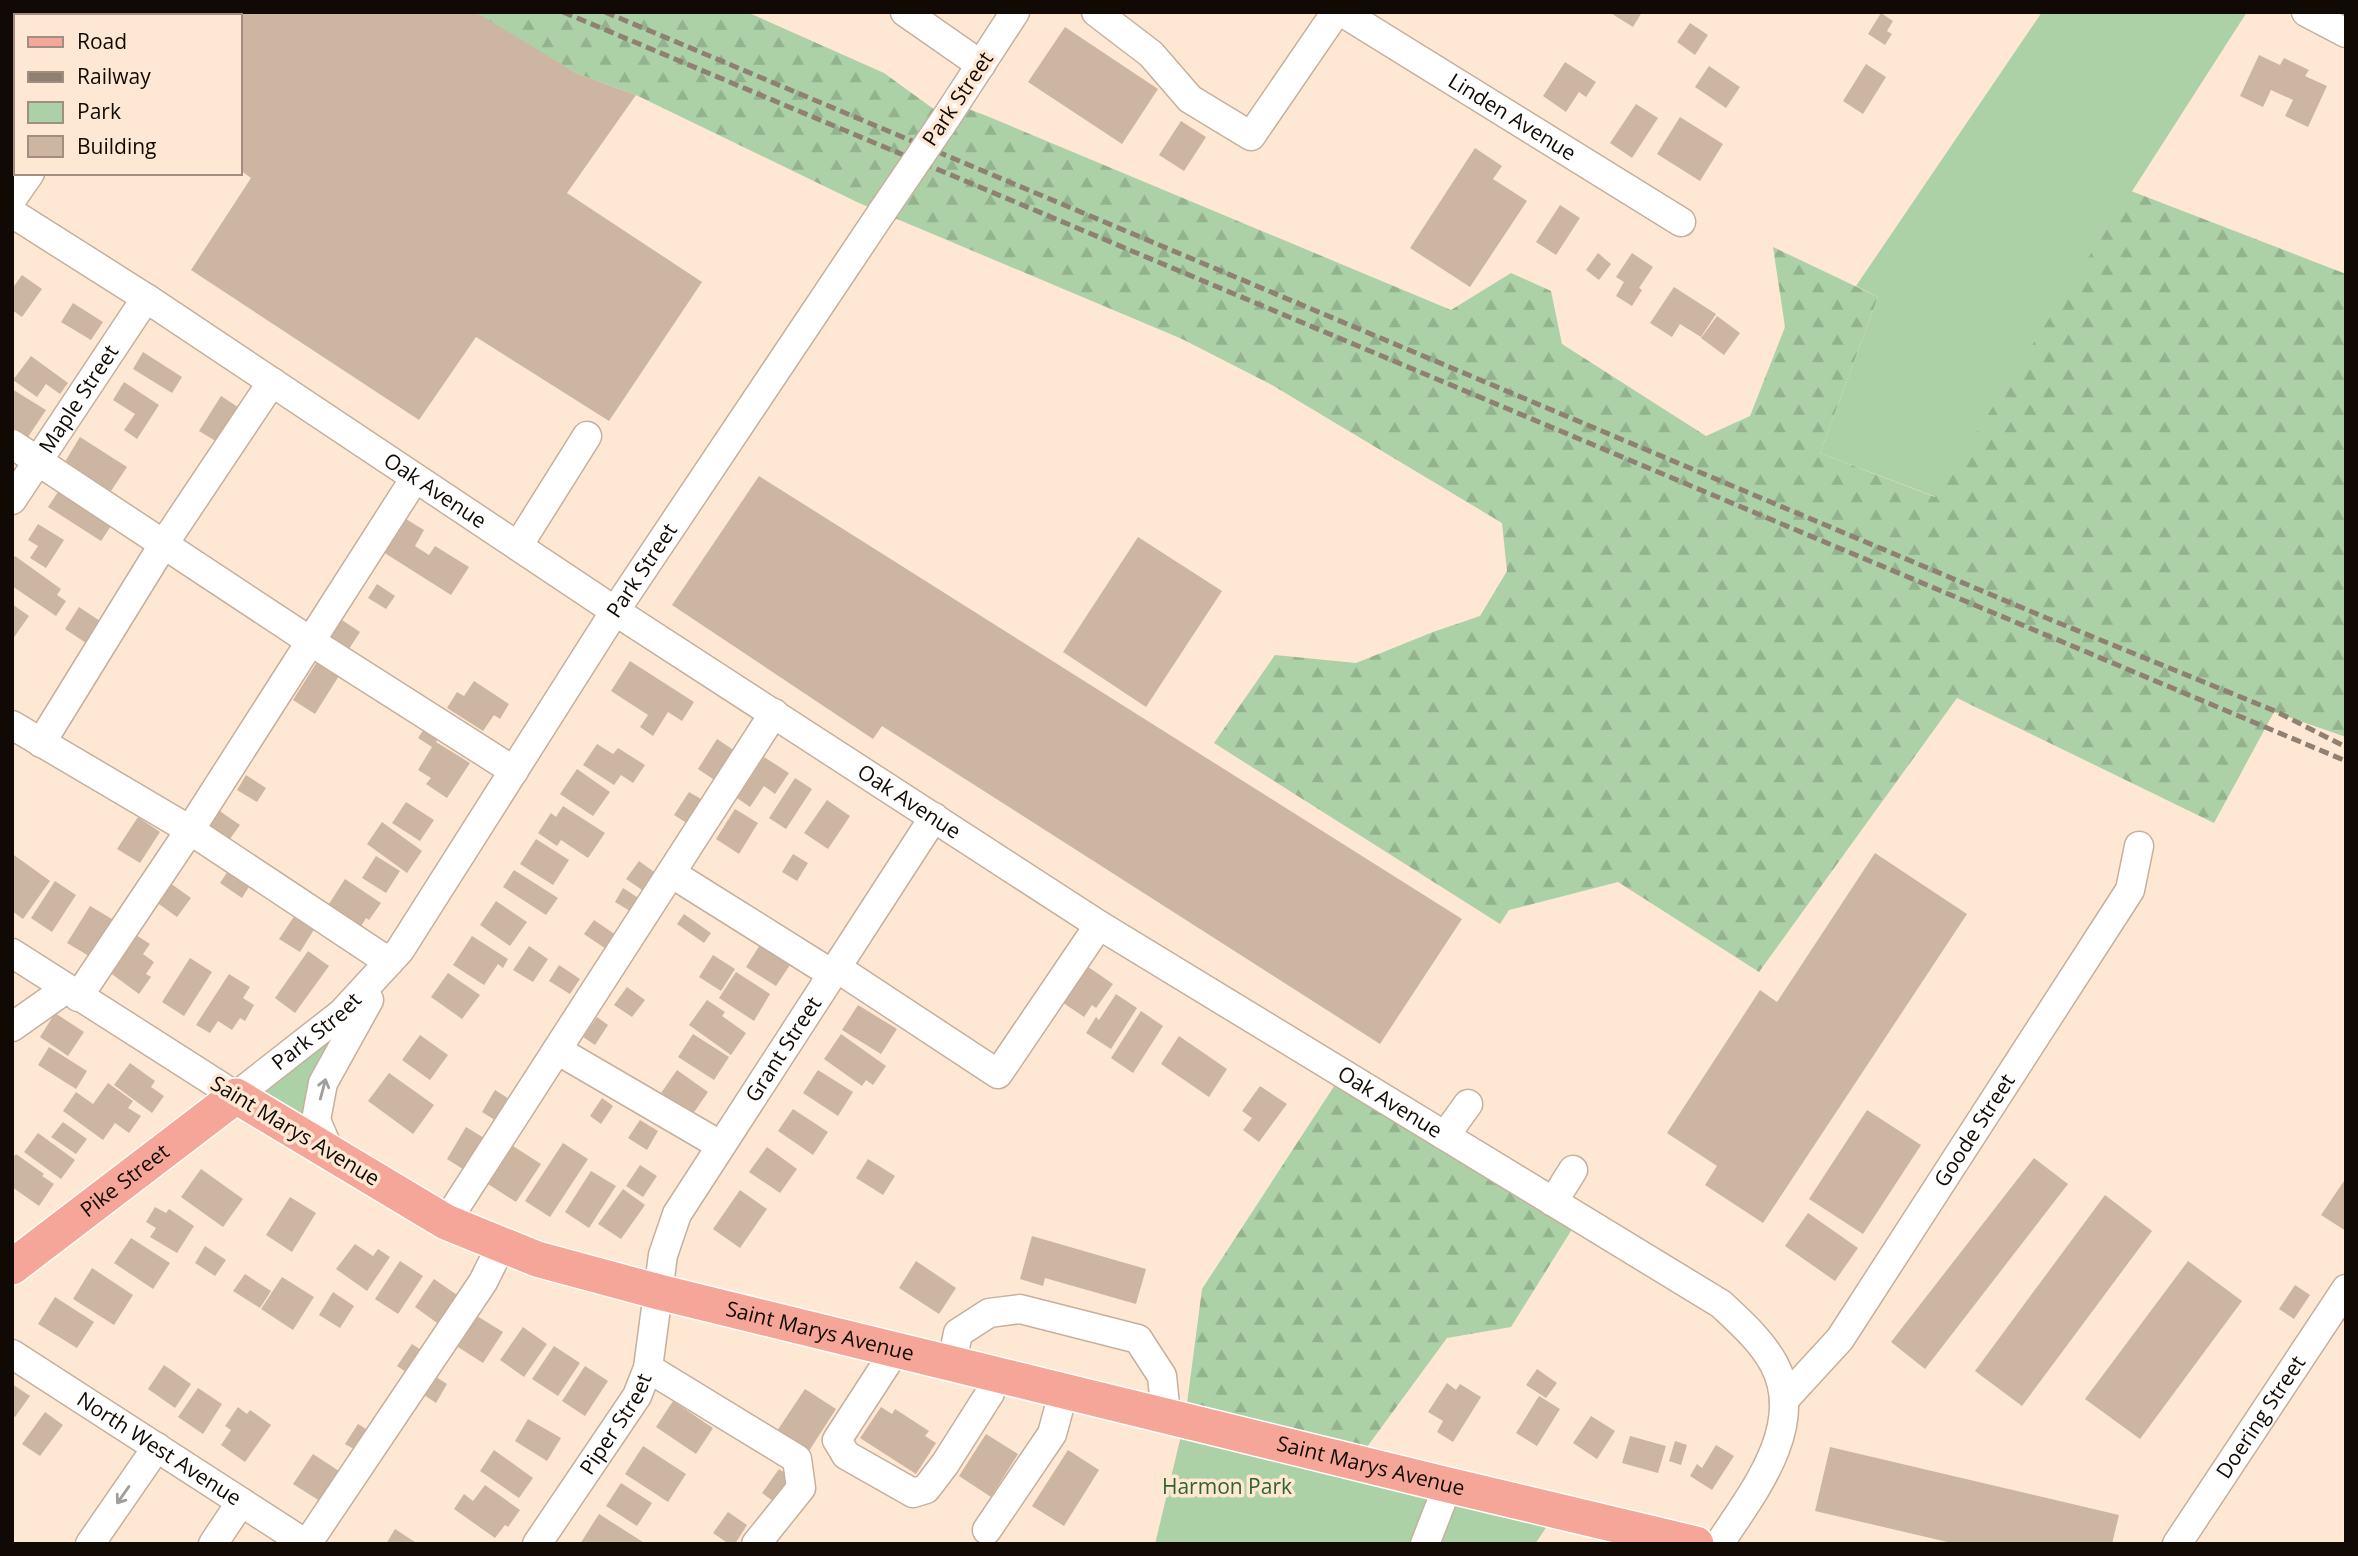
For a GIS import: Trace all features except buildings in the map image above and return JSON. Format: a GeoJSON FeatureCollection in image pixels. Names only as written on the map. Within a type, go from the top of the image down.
{"type":"FeatureCollection","features":[{"type":"Feature","properties":{"kind":"main road","name":"Saint Marys Avenue"},"geometry":{"type":"LineString","coordinates":[[236,1096],[446,1222],[537,1259],[660,1292],[1696,1544]]}},
{"type":"Feature","properties":{"kind":"main road","name":"Pike Street"},"geometry":{"type":"LineString","coordinates":[[16,1257],[236,1096]]}},
{"type":"Feature","properties":{"kind":"street"},"geometry":{"type":"LineString","coordinates":[[905,12],[981,65]]}},
{"type":"Feature","properties":{"kind":"street","name":"Park Street"},"geometry":{"type":"LineString","coordinates":[[236,1096],[342,1013],[394,956],[615,611],[1016,12]]}},
{"type":"Feature","properties":{"kind":"street"},"geometry":{"type":"LineString","coordinates":[[1096,12],[1151,54],[1190,99],[1251,136],[1339,12]]}},
{"type":"Feature","properties":{"kind":"street","name":"Linden Avenue"},"geometry":{"type":"LineString","coordinates":[[1339,12],[1681,222]]}},
{"type":"Feature","properties":{"kind":"street"},"geometry":{"type":"LineString","coordinates":[[2306,12],[2346,33]]}},
{"type":"Feature","properties":{"kind":"street"},"geometry":{"type":"LineString","coordinates":[[15,216],[29,175]]}},
{"type":"Feature","properties":{"kind":"street","name":"Oak Avenue"},"geometry":{"type":"LineString","coordinates":[[15,216],[146,298],[615,611],[1099,925],[1721,1304],[1754,1335],[1774,1365],[1784,1400]]}},
{"type":"Feature","properties":{"kind":"street","name":"Maple Street"},"geometry":{"type":"LineString","coordinates":[[12,500],[146,298]]}},
{"type":"Feature","properties":{"kind":"street"},"geometry":{"type":"LineString","coordinates":[[41,743],[163,545],[272,382]]}},
{"type":"Feature","properties":{"kind":"street"},"geometry":{"type":"LineString","coordinates":[[518,546],[587,436]]}},
{"type":"Feature","properties":{"kind":"street"},"geometry":{"type":"LineString","coordinates":[[12,444],[310,641],[514,771]]}},
{"type":"Feature","properties":{"kind":"street"},"geometry":{"type":"LineString","coordinates":[[12,1027],[72,993],[190,830],[415,478]]}},
{"type":"Feature","properties":{"kind":"street"},"geometry":{"type":"LineString","coordinates":[[446,1222],[774,713]]}},
{"type":"Feature","properties":{"kind":"street"},"geometry":{"type":"LineString","coordinates":[[12,725],[190,830],[394,956],[323,1083],[316,1120],[330,1153]]}},
{"type":"Feature","properties":{"kind":"street","name":"Grant Street"},"geometry":{"type":"LineString","coordinates":[[660,1292],[663,1255],[677,1214],[934,817]]}},
{"type":"Feature","properties":{"kind":"street","name":"Goode Street"},"geometry":{"type":"LineString","coordinates":[[1784,1400],[1840,1339],[2130,891],[2139,846]]}},
{"type":"Feature","properties":{"kind":"street"},"geometry":{"type":"LineString","coordinates":[[671,873],[998,1074],[1099,925]]}},
{"type":"Feature","properties":{"kind":"street","name":"Saint Marys Avenue"},"geometry":{"type":"LineString","coordinates":[[12,953],[236,1096]]}},
{"type":"Feature","properties":{"kind":"street"},"geometry":{"type":"LineString","coordinates":[[557,1050],[720,1145]]}},
{"type":"Feature","properties":{"kind":"street"},"geometry":{"type":"LineString","coordinates":[[1445,1136],[1468,1104]]}},
{"type":"Feature","properties":{"kind":"street"},"geometry":{"type":"LineString","coordinates":[[1553,1202],[1573,1170]]}},
{"type":"Feature","properties":{"kind":"street"},"geometry":{"type":"LineString","coordinates":[[306,1544],[483,1282],[502,1244]]}},
{"type":"Feature","properties":{"kind":"street","name":"Doering Street"},"geometry":{"type":"LineString","coordinates":[[2177,1544],[2346,1289]]}},
{"type":"Feature","properties":{"kind":"street","name":"Piper Street"},"geometry":{"type":"LineString","coordinates":[[537,1544],[637,1396],[648,1368],[660,1292]]}},
{"type":"Feature","properties":{"kind":"street"},"geometry":{"type":"LineString","coordinates":[[952,1363],[958,1333],[989,1313],[1020,1309],[1138,1339],[1162,1376],[1166,1415]]}},
{"type":"Feature","properties":{"kind":"street"},"geometry":{"type":"LineString","coordinates":[[896,1349],[837,1440],[846,1455],[913,1493],[926,1489],[945,1464],[990,1393],[995,1373]]}},
{"type":"Feature","properties":{"kind":"street","name":"North West Avenue"},"geometry":{"type":"LineString","coordinates":[[12,1354],[306,1544]]}},
{"type":"Feature","properties":{"kind":"street"},"geometry":{"type":"LineString","coordinates":[[648,1368],[797,1459],[801,1488],[756,1544]]}},
{"type":"Feature","properties":{"kind":"street"},"geometry":{"type":"LineString","coordinates":[[986,1530],[1052,1434],[1064,1390]]}},
{"type":"Feature","properties":{"kind":"street"},"geometry":{"type":"LineString","coordinates":[[1719,1544],[1770,1464],[1780,1431],[1784,1400]]}},
{"type":"Feature","properties":{"kind":"street"},"geometry":{"type":"LineString","coordinates":[[90,1544],[157,1447]]}},
{"type":"Feature","properties":{"kind":"street"},"geometry":{"type":"LineString","coordinates":[[1425,1544],[1448,1485]]}},
{"type":"Feature","properties":{"kind":"street"},"geometry":{"type":"LineString","coordinates":[[213,1544],[241,1502]]}},
{"type":"Feature","properties":{"kind":"green space"},"geometry":{"type":"Polygon","coordinates":[[[470,12],[747,12],[884,73],[946,118],[955,104],[987,116],[1451,310],[1511,273],[1551,291],[1562,344],[1706,436],[1750,416],[1785,327],[1773,247],[1878,297],[1820,453],[1935,497],[2131,191],[2346,274],[2346,737],[2274,712],[2214,823],[1957,698],[1759,972],[1618,882],[1509,910],[1500,924],[1214,743],[1275,655],[1356,663],[1480,616],[1507,571],[1502,523],[1272,385],[1182,339],[859,203],[636,95],[578,74],[470,12]]]}},
{"type":"Feature","properties":{"kind":"green space"},"geometry":{"type":"Polygon","coordinates":[[[2042,12],[2247,12],[1936,497],[1820,453],[1878,297],[1856,286],[2042,12]]]}},
{"type":"Feature","properties":{"kind":"green space"},"geometry":{"type":"Polygon","coordinates":[[[342,1013],[316,1120],[236,1096],[342,1013]]]}},
{"type":"Feature","properties":{"kind":"green space"},"geometry":{"type":"Polygon","coordinates":[[[1342,1074],[1579,1218],[1511,1327],[1447,1338],[1356,1462],[1185,1419],[1202,1289],[1342,1074]]]}},
{"type":"Feature","properties":{"kind":"green space","name":"Harmon Park"},"geometry":{"type":"Polygon","coordinates":[[[1185,1419],[1558,1510],[1535,1544],[1155,1544],[1185,1419]]]}},
{"type":"Feature","properties":{"kind":"railway"},"geometry":{"type":"LineString","coordinates":[[563,12],[2346,761]]}},
{"type":"Feature","properties":{"kind":"railway"},"geometry":{"type":"LineString","coordinates":[[605,12],[2049,619],[2275,711],[2346,747]]}}]}
